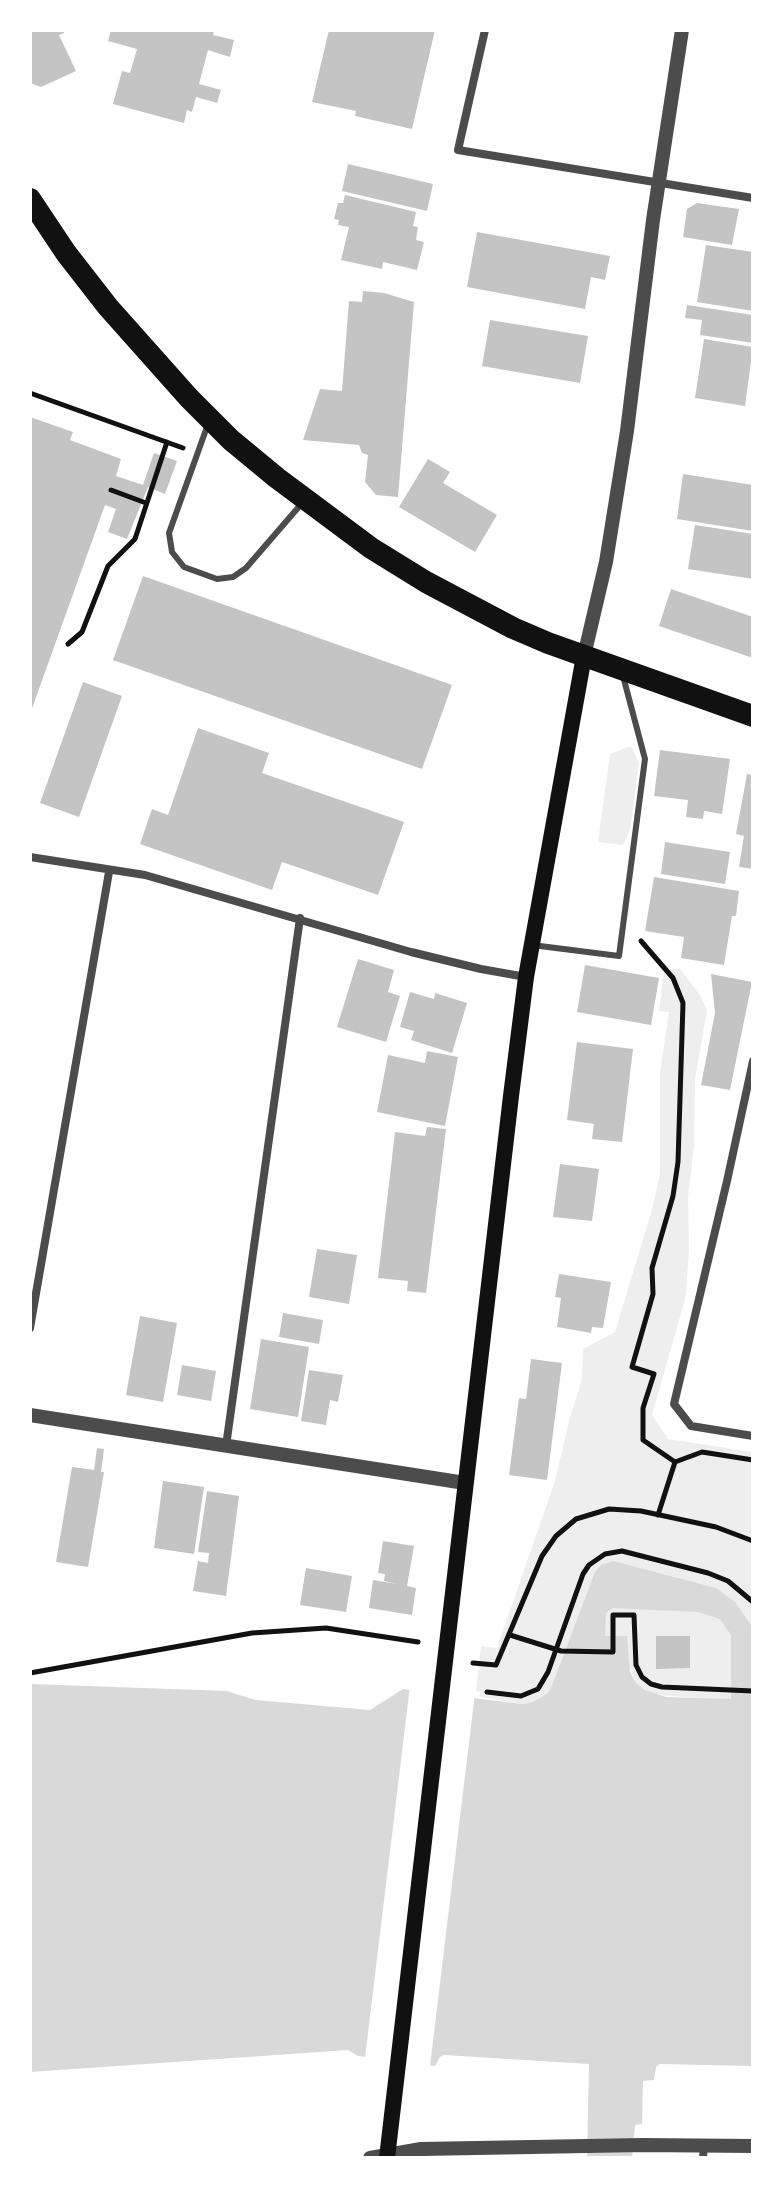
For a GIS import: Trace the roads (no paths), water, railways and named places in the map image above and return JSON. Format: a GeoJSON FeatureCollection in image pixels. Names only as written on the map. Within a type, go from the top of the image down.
{"type":"FeatureCollection","features":[{"type":"Feature","properties":{"kind":"highway"},"geometry":{"type":"LineString","coordinates":[[30,199],[66,253],[108,307],[210,419],[231,440],[371,548],[426,582],[513,628],[753,716]]}},
{"type":"Feature","properties":{"kind":"main road"},"geometry":{"type":"LineString","coordinates":[[387,2156],[526,977],[584,656]]}},
{"type":"Feature","properties":{"kind":"street"},"geometry":{"type":"LineString","coordinates":[[485,30],[458,150],[753,198]]}},
{"type":"Feature","properties":{"kind":"street"},"geometry":{"type":"LineString","coordinates":[[584,656],[599,600],[620,475],[682,30]]}},
{"type":"Feature","properties":{"kind":"street"},"geometry":{"type":"LineString","coordinates":[[30,857],[109,872],[145,875],[425,955],[526,977]]}},
{"type":"Feature","properties":{"kind":"street"},"geometry":{"type":"LineString","coordinates":[[30,1328],[109,872]]}},
{"type":"Feature","properties":{"kind":"street"},"geometry":{"type":"LineString","coordinates":[[226,1446],[300,918]]}},
{"type":"Feature","properties":{"kind":"street"},"geometry":{"type":"LineString","coordinates":[[753,1061],[674,1404],[691,1426],[753,1436]]}},
{"type":"Feature","properties":{"kind":"street"},"geometry":{"type":"LineString","coordinates":[[30,1415],[465,1483]]}},
{"type":"Feature","properties":{"kind":"street"},"geometry":{"type":"LineString","coordinates":[[370,2158],[421,2149],[579,2150],[642,2145],[703,2152],[753,2146]]}},
{"type":"Feature","properties":{"kind":"lane"},"geometry":{"type":"LineString","coordinates":[[210,419],[169,533],[172,552],[184,567],[217,579],[233,577],[246,568],[305,499]]}},
{"type":"Feature","properties":{"kind":"lane"},"geometry":{"type":"LineString","coordinates":[[532,945],[619,956],[645,759],[621,669]]}}]}
